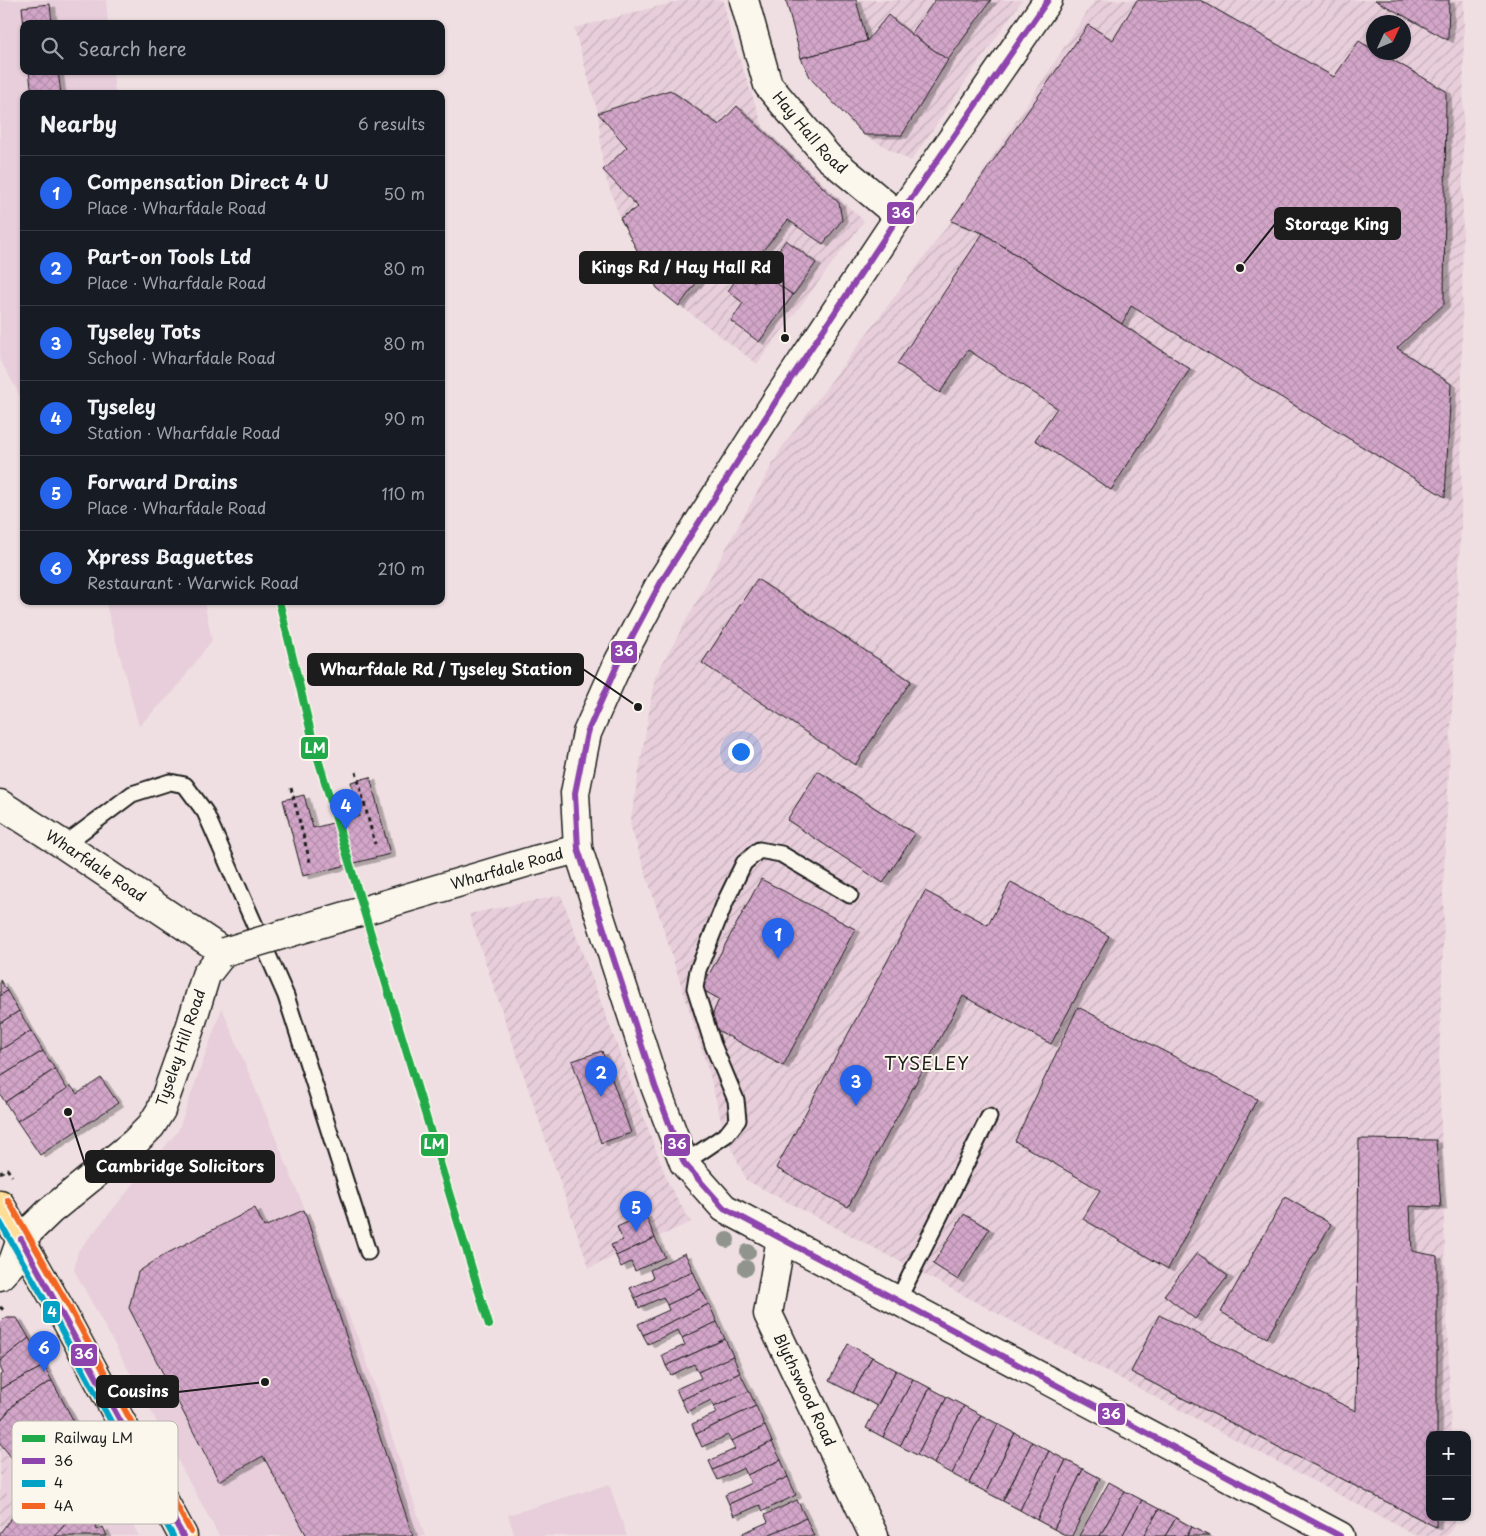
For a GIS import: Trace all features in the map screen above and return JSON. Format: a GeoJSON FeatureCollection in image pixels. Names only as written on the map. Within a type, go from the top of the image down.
{"type":"FeatureCollection","features":[{"type":"Feature","properties":{"kind":"highway"},"geometry":{"type":"LineString","coordinates":[[0,1204],[120,1421]]}},
{"type":"Feature","properties":{"kind":"highway"},"geometry":{"type":"LineString","coordinates":[[176,1524],[183,1536]]}},
{"type":"Feature","properties":{"kind":"main road","name":"Hay Hall Road"},"geometry":{"type":"LineString","coordinates":[[744,0],[768,85],[828,157],[899,216]]}},
{"type":"Feature","properties":{"kind":"main road"},"geometry":{"type":"LineString","coordinates":[[578,849],[575,793],[587,733],[619,661],[661,582],[776,401],[899,216],[1048,0]]}},
{"type":"Feature","properties":{"kind":"main road","name":"Wharfdale Road"},"geometry":{"type":"LineString","coordinates":[[0,804],[224,952],[578,849],[655,1086],[684,1163],[724,1208],[1340,1536]]}},
{"type":"Feature","properties":{"kind":"main road","name":"Tyseley Hill Road"},"geometry":{"type":"LineString","coordinates":[[20,1239],[50,1211],[135,1142],[151,1126],[164,1100],[190,1028],[206,975],[224,952]]}},
{"type":"Feature","properties":{"kind":"main road","name":"Blythswood Road"},"geometry":{"type":"LineString","coordinates":[[781,1238],[768,1314],[874,1536]]}},
{"type":"Feature","properties":{"kind":"main road"},"geometry":{"type":"LineString","coordinates":[[0,1276],[13,1262],[20,1239]]}},
{"type":"Feature","properties":{"kind":"lane"},"geometry":{"type":"LineString","coordinates":[[64,845],[132,794],[170,782],[185,785],[205,812],[286,996],[368,1252]]}},
{"type":"Feature","properties":{"kind":"lane"},"geometry":{"type":"LineString","coordinates":[[684,1163],[727,1134],[738,1120],[736,1100],[713,1045],[695,988],[698,970],[726,900],[744,863],[759,850],[781,854],[850,895]]}},
{"type":"Feature","properties":{"kind":"lane"},"geometry":{"type":"LineString","coordinates":[[898,1300],[989,1117]]}},
{"type":"Feature","properties":{"kind":"path"},"geometry":{"type":"LineString","coordinates":[[356,772],[375,844]]}},
{"type":"Feature","properties":{"kind":"path"},"geometry":{"type":"LineString","coordinates":[[291,788],[310,862]]}},
{"type":"Feature","properties":{"kind":"path"},"geometry":{"type":"LineString","coordinates":[[0,1173],[7,1169]]}},
{"type":"Feature","properties":{"kind":"path"},"geometry":{"type":"LineString","coordinates":[[0,1307],[5,1311]]}},
{"type":"Feature","properties":{"kind":"shaded area"},"geometry":{"type":"Polygon","coordinates":[[[0,0],[106,0],[108,20],[20,20],[20,75],[113,75],[115,90],[20,90],[20,395],[0,360],[0,0]]]}},
{"type":"Feature","properties":{"kind":"shaded area"},"geometry":{"type":"Polygon","coordinates":[[[683,0],[723,0],[731,35],[764,129],[864,221],[757,364],[657,288],[620,218],[603,170],[598,113],[574,28],[683,0]]]}},
{"type":"Feature","properties":{"kind":"shaded area"},"geometry":{"type":"Polygon","coordinates":[[[785,0],[1022,0],[911,161],[864,135],[811,79],[801,58],[785,0]]]}},
{"type":"Feature","properties":{"kind":"shaded area"},"geometry":{"type":"Polygon","coordinates":[[[1095,0],[1464,0],[1461,524],[1443,893],[1444,917],[1439,1066],[1451,1431],[1426,1431],[1426,1521],[1454,1521],[1454,1526],[1446,1536],[1417,1536],[746,1180],[723,1129],[710,1076],[630,824],[655,677],[782,447],[951,221],[1095,0]]]}},
{"type":"Feature","properties":{"kind":"shaded area"},"geometry":{"type":"Polygon","coordinates":[[[106,605],[205,605],[212,640],[174,691],[139,726],[106,605]]]}},
{"type":"Feature","properties":{"kind":"shaded area"},"geometry":{"type":"Polygon","coordinates":[[[561,895],[669,1185],[691,1222],[589,1268],[469,914],[561,895]]]}},
{"type":"Feature","properties":{"kind":"shaded area"},"geometry":{"type":"Polygon","coordinates":[[[222,1008],[364,1353],[425,1536],[219,1536],[178,1461],[178,1421],[156,1421],[74,1270],[78,1251],[178,1131],[222,1008]]]}},
{"type":"Feature","properties":{"kind":"shaded area"},"geometry":{"type":"Polygon","coordinates":[[[6,1316],[22,1318],[77,1421],[12,1421],[12,1461],[0,1446],[0,1322],[6,1316]]]}},
{"type":"Feature","properties":{"kind":"shaded area"},"geometry":{"type":"Polygon","coordinates":[[[0,1446],[12,1461],[0,1476],[0,1446]]]}},
{"type":"Feature","properties":{"kind":"shaded area"},"geometry":{"type":"Polygon","coordinates":[[[12,1461],[12,1498],[0,1489],[0,1476],[12,1461]]]}},
{"type":"Feature","properties":{"kind":"shaded area"},"geometry":{"type":"Polygon","coordinates":[[[609,1484],[627,1536],[515,1536],[508,1515],[609,1484]]]}},
{"type":"Feature","properties":{"kind":"shaded area"},"geometry":{"type":"Polygon","coordinates":[[[0,1489],[12,1497],[12,1517],[0,1533],[0,1489]]]}},
{"type":"Feature","properties":{"kind":"shaded area"},"geometry":{"type":"Polygon","coordinates":[[[12,1518],[12,1524],[133,1524],[139,1536],[0,1536],[0,1533],[12,1518]]]}},
{"type":"Feature","properties":{"kind":"building"},"geometry":{"type":"Polygon","coordinates":[[[786,0],[856,0],[867,41],[801,58],[786,0]]]}},
{"type":"Feature","properties":{"kind":"building"},"geometry":{"type":"Polygon","coordinates":[[[935,0],[991,0],[948,60],[911,34],[935,0]]]}},
{"type":"Feature","properties":{"kind":"building"},"geometry":{"type":"Polygon","coordinates":[[[1137,0],[1200,0],[1334,77],[1359,41],[1366,45],[1366,60],[1393,60],[1446,91],[1444,304],[1397,348],[1451,384],[1445,497],[1131,306],[1122,324],[983,233],[951,221],[1088,25],[1113,40],[1137,0]]]}},
{"type":"Feature","properties":{"kind":"building"},"geometry":{"type":"Polygon","coordinates":[[[1375,0],[1449,0],[1448,40],[1411,20],[1411,15],[1402,15],[1375,0]]]}},
{"type":"Feature","properties":{"kind":"building"},"geometry":{"type":"Polygon","coordinates":[[[50,4],[52,20],[23,20],[22,7],[50,4]]]}},
{"type":"Feature","properties":{"kind":"building"},"geometry":{"type":"Polygon","coordinates":[[[888,15],[948,60],[902,135],[864,135],[811,79],[801,58],[867,41],[888,15]]]}},
{"type":"Feature","properties":{"kind":"building"},"geometry":{"type":"Polygon","coordinates":[[[30,75],[59,75],[60,90],[31,90],[30,75]]]}},
{"type":"Feature","properties":{"kind":"building"},"geometry":{"type":"Polygon","coordinates":[[[670,90],[719,125],[737,106],[839,203],[842,220],[823,244],[788,220],[749,267],[740,258],[726,273],[713,261],[679,306],[657,288],[620,218],[638,207],[603,170],[627,147],[598,113],[670,90]]]}},
{"type":"Feature","properties":{"kind":"building"},"geometry":{"type":"Polygon","coordinates":[[[983,233],[1190,369],[1111,490],[1035,440],[1057,408],[968,350],[940,393],[897,364],[983,233]]]}},
{"type":"Feature","properties":{"kind":"building"},"geometry":{"type":"Polygon","coordinates":[[[786,240],[816,263],[793,295],[762,273],[786,240]]]}},
{"type":"Feature","properties":{"kind":"building"},"geometry":{"type":"Polygon","coordinates":[[[741,272],[755,282],[762,273],[793,295],[759,342],[731,321],[743,303],[728,291],[741,272]]]}},
{"type":"Feature","properties":{"kind":"building"},"geometry":{"type":"Polygon","coordinates":[[[757,579],[911,681],[855,765],[702,663],[757,579]]]}},
{"type":"Feature","properties":{"kind":"building"},"geometry":{"type":"Polygon","coordinates":[[[818,771],[915,834],[883,883],[787,820],[818,771]]]}},
{"type":"Feature","properties":{"kind":"building"},"geometry":{"type":"Polygon","coordinates":[[[370,777],[390,854],[303,876],[283,800],[304,795],[313,828],[360,816],[351,782],[370,777]]]}},
{"type":"Feature","properties":{"kind":"building"},"geometry":{"type":"Polygon","coordinates":[[[761,879],[855,929],[783,1066],[708,1025],[719,999],[701,989],[761,879]]]}},
{"type":"Feature","properties":{"kind":"building"},"geometry":{"type":"Polygon","coordinates":[[[1011,882],[1109,936],[1051,1044],[963,996],[848,1207],[776,1168],[925,891],[988,925],[1011,882]]]}},
{"type":"Feature","properties":{"kind":"building"},"geometry":{"type":"Polygon","coordinates":[[[0,980],[7,991],[0,996],[0,980]]]}},
{"type":"Feature","properties":{"kind":"building"},"geometry":{"type":"Polygon","coordinates":[[[7,991],[19,1011],[0,1023],[0,996],[7,991]]]}},
{"type":"Feature","properties":{"kind":"building"},"geometry":{"type":"Polygon","coordinates":[[[1078,1007],[1257,1099],[1168,1269],[1083,1219],[1100,1190],[1015,1141],[1078,1007]]]}},
{"type":"Feature","properties":{"kind":"building"},"geometry":{"type":"Polygon","coordinates":[[[19,1011],[31,1031],[0,1050],[0,1023],[19,1011]]]}},
{"type":"Feature","properties":{"kind":"building"},"geometry":{"type":"Polygon","coordinates":[[[31,1031],[43,1051],[0,1077],[0,1050],[31,1031]]]}},
{"type":"Feature","properties":{"kind":"building"},"geometry":{"type":"Polygon","coordinates":[[[43,1051],[55,1069],[5,1102],[0,1094],[0,1077],[43,1051]]]}},
{"type":"Feature","properties":{"kind":"building"},"geometry":{"type":"Polygon","coordinates":[[[602,1051],[631,1133],[601,1143],[572,1061],[602,1051]]]}},
{"type":"Feature","properties":{"kind":"building"},"geometry":{"type":"Polygon","coordinates":[[[55,1069],[67,1089],[17,1121],[5,1102],[55,1069]]]}},
{"type":"Feature","properties":{"kind":"building"},"geometry":{"type":"Polygon","coordinates":[[[101,1078],[118,1103],[40,1155],[17,1121],[71,1086],[77,1094],[101,1078]]]}},
{"type":"Feature","properties":{"kind":"building"},"geometry":{"type":"Polygon","coordinates":[[[1359,1139],[1436,1140],[1441,1207],[1410,1206],[1412,1251],[1437,1256],[1437,1431],[1426,1431],[1426,1521],[1436,1521],[1436,1527],[1131,1372],[1159,1315],[1356,1411],[1359,1139]]]}},
{"type":"Feature","properties":{"kind":"building"},"geometry":{"type":"Polygon","coordinates":[[[1285,1197],[1331,1224],[1267,1338],[1221,1312],[1285,1197]]]}},
{"type":"Feature","properties":{"kind":"building"},"geometry":{"type":"Polygon","coordinates":[[[255,1208],[264,1227],[304,1210],[413,1536],[307,1536],[263,1456],[219,1481],[129,1308],[138,1272],[162,1256],[255,1208]]]}},
{"type":"Feature","properties":{"kind":"building"},"geometry":{"type":"Polygon","coordinates":[[[645,1214],[655,1238],[616,1256],[611,1245],[623,1240],[617,1227],[645,1214]]]}},
{"type":"Feature","properties":{"kind":"building"},"geometry":{"type":"Polygon","coordinates":[[[964,1214],[989,1229],[958,1280],[933,1264],[964,1214]]]}},
{"type":"Feature","properties":{"kind":"building"},"geometry":{"type":"Polygon","coordinates":[[[655,1238],[665,1257],[635,1271],[631,1262],[621,1267],[616,1256],[655,1238]]]}},
{"type":"Feature","properties":{"kind":"building"},"geometry":{"type":"Polygon","coordinates":[[[685,1253],[693,1271],[635,1298],[630,1288],[653,1278],[650,1270],[685,1253]]]}},
{"type":"Feature","properties":{"kind":"building"},"geometry":{"type":"Polygon","coordinates":[[[1197,1253],[1228,1276],[1195,1319],[1164,1295],[1197,1253]]]}},
{"type":"Feature","properties":{"kind":"building"},"geometry":{"type":"Polygon","coordinates":[[[693,1271],[701,1289],[667,1305],[663,1297],[639,1308],[635,1298],[693,1271]]]}},
{"type":"Feature","properties":{"kind":"building"},"geometry":{"type":"Polygon","coordinates":[[[701,1289],[709,1304],[643,1335],[638,1324],[669,1310],[667,1305],[701,1289]]]}},
{"type":"Feature","properties":{"kind":"building"},"geometry":{"type":"Polygon","coordinates":[[[709,1304],[717,1322],[682,1338],[678,1330],[648,1344],[643,1335],[709,1304]]]}},
{"type":"Feature","properties":{"kind":"building"},"geometry":{"type":"Polygon","coordinates":[[[5,1318],[17,1318],[29,1338],[0,1361],[0,1323],[5,1318]]]}},
{"type":"Feature","properties":{"kind":"building"},"geometry":{"type":"Polygon","coordinates":[[[717,1322],[725,1339],[666,1366],[662,1355],[685,1345],[682,1338],[717,1322]]]}},
{"type":"Feature","properties":{"kind":"building"},"geometry":{"type":"Polygon","coordinates":[[[29,1338],[44,1366],[0,1389],[0,1375],[3,1373],[0,1361],[29,1338]]]}},
{"type":"Feature","properties":{"kind":"building"},"geometry":{"type":"Polygon","coordinates":[[[725,1339],[733,1356],[698,1372],[694,1364],[671,1375],[666,1366],[725,1339]]]}},
{"type":"Feature","properties":{"kind":"building"},"geometry":{"type":"Polygon","coordinates":[[[848,1344],[872,1357],[853,1393],[829,1381],[848,1344]]]}},
{"type":"Feature","properties":{"kind":"building"},"geometry":{"type":"Polygon","coordinates":[[[733,1356],[740,1373],[681,1400],[676,1389],[701,1378],[698,1372],[733,1356]]]}},
{"type":"Feature","properties":{"kind":"building"},"geometry":{"type":"Polygon","coordinates":[[[872,1357],[896,1370],[877,1406],[853,1393],[872,1357]]]}},
{"type":"Feature","properties":{"kind":"building"},"geometry":{"type":"Polygon","coordinates":[[[44,1366],[52,1381],[17,1401],[0,1421],[0,1389],[44,1366]]]}},
{"type":"Feature","properties":{"kind":"building"},"geometry":{"type":"Polygon","coordinates":[[[896,1370],[913,1379],[883,1437],[866,1428],[896,1370]]]}},
{"type":"Feature","properties":{"kind":"building"},"geometry":{"type":"Polygon","coordinates":[[[740,1373],[749,1391],[714,1407],[711,1400],[687,1412],[681,1400],[740,1373]]]}},
{"type":"Feature","properties":{"kind":"building"},"geometry":{"type":"Polygon","coordinates":[[[913,1379],[930,1388],[900,1446],[883,1437],[913,1379]]]}},
{"type":"Feature","properties":{"kind":"building"},"geometry":{"type":"Polygon","coordinates":[[[52,1381],[74,1421],[12,1421],[12,1458],[0,1443],[0,1421],[17,1401],[52,1381]]]}},
{"type":"Feature","properties":{"kind":"building"},"geometry":{"type":"Polygon","coordinates":[[[930,1388],[947,1397],[917,1455],[900,1446],[930,1388]]]}},
{"type":"Feature","properties":{"kind":"building"},"geometry":{"type":"Polygon","coordinates":[[[749,1391],[756,1406],[696,1434],[692,1424],[717,1413],[714,1407],[749,1391]]]}},
{"type":"Feature","properties":{"kind":"building"},"geometry":{"type":"Polygon","coordinates":[[[947,1397],[964,1406],[934,1464],[917,1455],[947,1397]]]}},
{"type":"Feature","properties":{"kind":"building"},"geometry":{"type":"Polygon","coordinates":[[[756,1406],[765,1426],[731,1441],[728,1435],[702,1447],[696,1434],[756,1406]]]}},
{"type":"Feature","properties":{"kind":"building"},"geometry":{"type":"Polygon","coordinates":[[[964,1406],[981,1415],[952,1474],[934,1464],[964,1406]]]}},
{"type":"Feature","properties":{"kind":"building"},"geometry":{"type":"Polygon","coordinates":[[[981,1415],[998,1424],[969,1483],[952,1474],[981,1415]]]}},
{"type":"Feature","properties":{"kind":"building"},"geometry":{"type":"Polygon","coordinates":[[[998,1424],[1015,1433],[986,1492],[969,1483],[998,1424]]]}},
{"type":"Feature","properties":{"kind":"building"},"geometry":{"type":"Polygon","coordinates":[[[765,1426],[772,1442],[713,1470],[709,1461],[735,1449],[731,1441],[765,1426]]]}},
{"type":"Feature","properties":{"kind":"building"},"geometry":{"type":"Polygon","coordinates":[[[1015,1433],[1032,1442],[1003,1501],[986,1492],[1015,1433]]]}},
{"type":"Feature","properties":{"kind":"building"},"geometry":{"type":"Polygon","coordinates":[[[772,1442],[781,1460],[747,1475],[744,1468],[718,1480],[713,1470],[772,1442]]]}},
{"type":"Feature","properties":{"kind":"building"},"geometry":{"type":"Polygon","coordinates":[[[1032,1442],[1049,1451],[1020,1510],[1003,1501],[1032,1442]]]}},
{"type":"Feature","properties":{"kind":"building"},"geometry":{"type":"Polygon","coordinates":[[[1049,1451],[1066,1460],[1037,1520],[1020,1510],[1049,1451]]]}},
{"type":"Feature","properties":{"kind":"building"},"geometry":{"type":"Polygon","coordinates":[[[781,1460],[788,1477],[729,1504],[725,1495],[751,1483],[747,1475],[781,1460]]]}},
{"type":"Feature","properties":{"kind":"building"},"geometry":{"type":"Polygon","coordinates":[[[1066,1460],[1083,1469],[1054,1529],[1037,1520],[1066,1460]]]}},
{"type":"Feature","properties":{"kind":"building"},"geometry":{"type":"Polygon","coordinates":[[[1083,1469],[1100,1478],[1072,1536],[1067,1536],[1054,1529],[1083,1469]]]}},
{"type":"Feature","properties":{"kind":"building"},"geometry":{"type":"Polygon","coordinates":[[[788,1477],[796,1495],[763,1511],[760,1505],[734,1516],[729,1504],[788,1477]]]}},
{"type":"Feature","properties":{"kind":"building"},"geometry":{"type":"Polygon","coordinates":[[[1109,1482],[1125,1491],[1100,1536],[1079,1536],[1109,1482]]]}},
{"type":"Feature","properties":{"kind":"building"},"geometry":{"type":"Polygon","coordinates":[[[1125,1491],[1142,1500],[1122,1536],[1100,1536],[1125,1491]]]}},
{"type":"Feature","properties":{"kind":"building"},"geometry":{"type":"Polygon","coordinates":[[[797,1500],[806,1518],[766,1536],[744,1536],[743,1533],[768,1522],[765,1515],[797,1500]]]}},
{"type":"Feature","properties":{"kind":"building"},"geometry":{"type":"Polygon","coordinates":[[[1142,1500],[1159,1509],[1144,1536],[1122,1536],[1142,1500]]]}},
{"type":"Feature","properties":{"kind":"building"},"geometry":{"type":"Polygon","coordinates":[[[1159,1509],[1176,1518],[1165,1536],[1144,1536],[1159,1509]]]}},
{"type":"Feature","properties":{"kind":"building"},"geometry":{"type":"Polygon","coordinates":[[[12,1517],[12,1524],[66,1524],[54,1536],[0,1536],[0,1533],[12,1517]]]}},
{"type":"Feature","properties":{"kind":"building"},"geometry":{"type":"Polygon","coordinates":[[[806,1518],[814,1536],[766,1536],[806,1518]]]}},
{"type":"Feature","properties":{"kind":"building"},"geometry":{"type":"Polygon","coordinates":[[[1176,1518],[1192,1527],[1187,1536],[1165,1536],[1176,1518]]]}},
{"type":"Feature","properties":{"kind":"building"},"geometry":{"type":"Polygon","coordinates":[[[66,1524],[95,1524],[97,1530],[103,1527],[107,1536],[54,1536],[66,1524]]]}},
{"type":"Feature","properties":{"kind":"building"},"geometry":{"type":"Polygon","coordinates":[[[1192,1527],[1209,1536],[1187,1536],[1192,1527]]]}},
{"type":"Feature","properties":{"kind":"rail line","name":"LM"},"geometry":{"type":"LineString","coordinates":[[280,605],[315,749],[489,1325]]}},
{"type":"Feature","properties":{"kind":"transit line","name":"36"},"geometry":{"type":"LineString","coordinates":[[1048,0],[899,216],[776,401],[661,582],[619,661],[587,733],[575,793],[578,849],[655,1086],[684,1163],[724,1208],[1340,1536]]}},
{"type":"Feature","properties":{"kind":"transit line","name":"4A"},"geometry":{"type":"LineString","coordinates":[[8,1200],[67,1303],[131,1421]]}},
{"type":"Feature","properties":{"kind":"transit line","name":"4"},"geometry":{"type":"LineString","coordinates":[[0,1222],[111,1421]]}},
{"type":"Feature","properties":{"kind":"transit line","name":"36"},"geometry":{"type":"LineString","coordinates":[[21,1239],[120,1421]]}},
{"type":"Feature","properties":{"kind":"transit line","name":"4A"},"geometry":{"type":"LineString","coordinates":[[178,1508],[191,1532]]}},
{"type":"Feature","properties":{"kind":"transit line","name":"4"},"geometry":{"type":"LineString","coordinates":[[166,1524],[173,1536]]}},
{"type":"Feature","properties":{"kind":"transit line","name":"36"},"geometry":{"type":"LineString","coordinates":[[176,1524],[183,1536]]}},
{"type":"Feature","properties":{"kind":"place","name":"Storage King"},"geometry":{"type":"Point","coordinates":[1240,268]}},
{"type":"Feature","properties":{"kind":"place","name":"Kings Rd / Hay Hall Rd"},"geometry":{"type":"Point","coordinates":[785,338]}},
{"type":"Feature","properties":{"kind":"place","name":"Wharfdale Rd / Tyseley Station"},"geometry":{"type":"Point","coordinates":[638,707]}},
{"type":"Feature","properties":{"kind":"place","name":"Tyseley"},"geometry":{"type":"Point","coordinates":[346,830]}},
{"type":"Feature","properties":{"kind":"place","name":"Compensation Direct 4 U"},"geometry":{"type":"Point","coordinates":[778,959]}},
{"type":"Feature","properties":{"kind":"place","name":"Part-on Tools Ltd"},"geometry":{"type":"Point","coordinates":[601,1097]}},
{"type":"Feature","properties":{"kind":"place","name":"Tyseley Tots"},"geometry":{"type":"Point","coordinates":[856,1106]}},
{"type":"Feature","properties":{"kind":"place","name":"Cambridge Solicitors"},"geometry":{"type":"Point","coordinates":[68,1112]}},
{"type":"Feature","properties":{"kind":"place","name":"Forward Drains"},"geometry":{"type":"Point","coordinates":[636,1232]}},
{"type":"Feature","properties":{"kind":"place","name":"Xpress Baguettes"},"geometry":{"type":"Point","coordinates":[44,1372]}},
{"type":"Feature","properties":{"kind":"place","name":"Cousins"},"geometry":{"type":"Point","coordinates":[265,1382]}},
{"type":"Feature","properties":{"kind":"district","name":"TYSELEY"},"geometry":{"type":"Point","coordinates":[927,1064]}}]}
